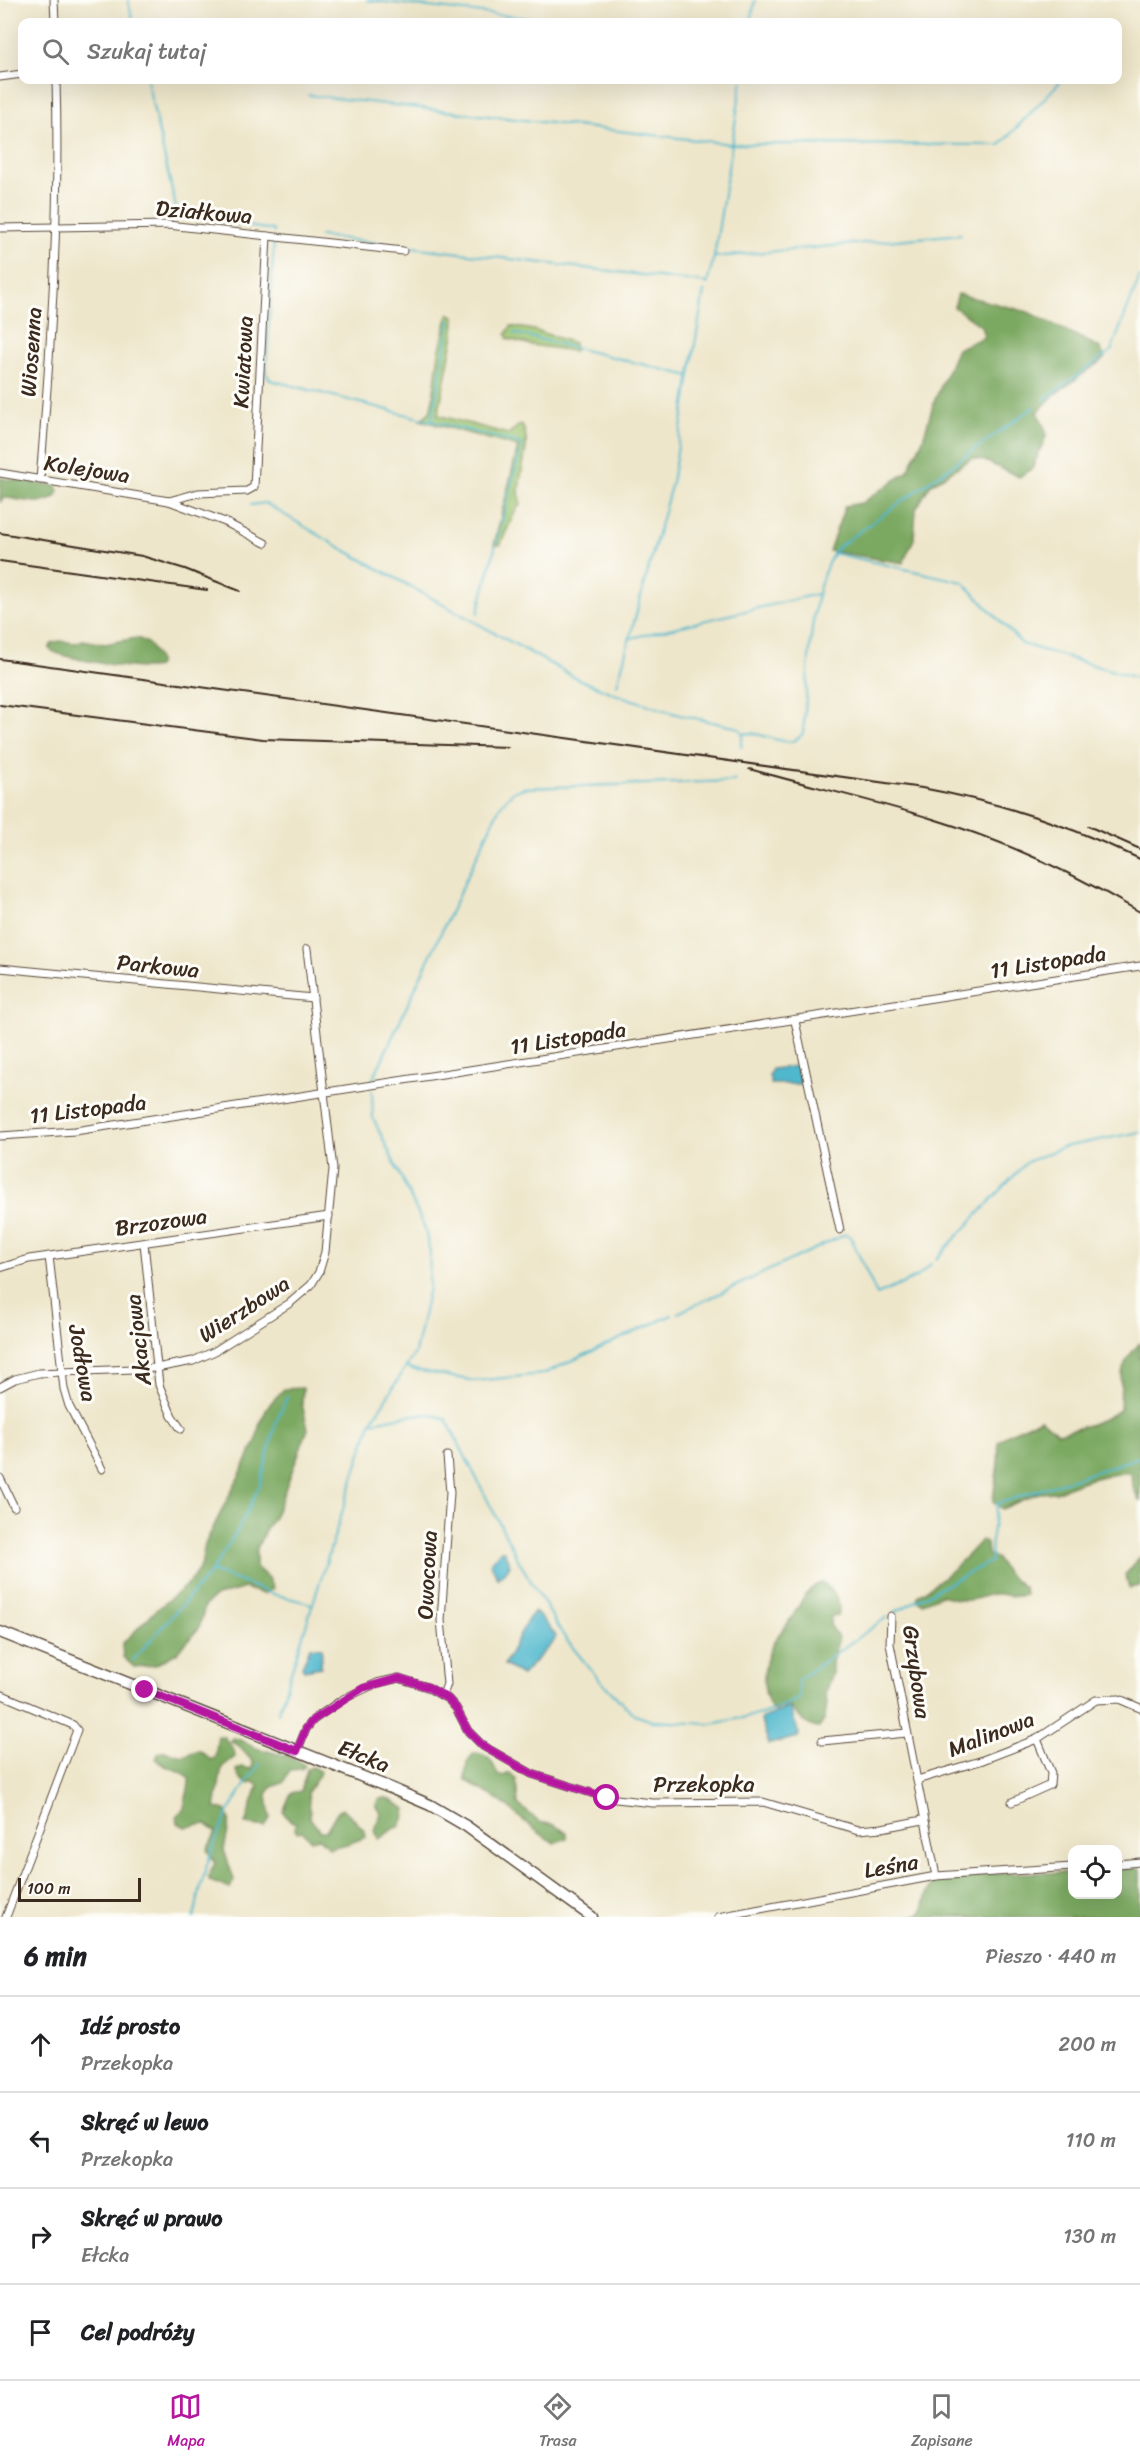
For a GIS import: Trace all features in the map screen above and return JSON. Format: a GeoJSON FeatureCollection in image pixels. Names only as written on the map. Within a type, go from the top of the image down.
{"type":"FeatureCollection","features":[{"type":"Feature","properties":{"kind":"main road","name":"Ełcka"},"geometry":{"type":"LineString","coordinates":[[0,1632],[388,1787],[454,1818],[592,1917]]}},
{"type":"Feature","properties":{"kind":"street"},"geometry":{"type":"LineString","coordinates":[[54,0],[55,18]]}},
{"type":"Feature","properties":{"kind":"street"},"geometry":{"type":"LineString","coordinates":[[0,77],[18,75]]}},
{"type":"Feature","properties":{"kind":"street","name":"Wiosenna"},"geometry":{"type":"LineString","coordinates":[[40,480],[57,227],[59,165],[56,84]]}},
{"type":"Feature","properties":{"kind":"street","name":"Działkowa"},"geometry":{"type":"LineString","coordinates":[[0,228],[168,225],[403,251]]}},
{"type":"Feature","properties":{"kind":"street","name":"Kwiatowa"},"geometry":{"type":"LineString","coordinates":[[252,490],[262,358],[267,236]]}},
{"type":"Feature","properties":{"kind":"street","name":"Kolejowa"},"geometry":{"type":"LineString","coordinates":[[0,473],[169,501],[225,522],[265,543]]}},
{"type":"Feature","properties":{"kind":"street","name":"Kolejowa"},"geometry":{"type":"LineString","coordinates":[[169,501],[198,493],[252,490]]}},
{"type":"Feature","properties":{"kind":"street","name":"Wierzbowa"},"geometry":{"type":"LineString","coordinates":[[0,1387],[29,1375],[62,1371],[156,1368],[183,1364],[209,1354],[306,1290],[316,1278],[322,1264],[329,1216],[333,1155],[307,949]]}},
{"type":"Feature","properties":{"kind":"street","name":"11 Listopada"},"geometry":{"type":"LineString","coordinates":[[0,1136],[75,1131],[1140,966]]}},
{"type":"Feature","properties":{"kind":"street","name":"Parkowa"},"geometry":{"type":"LineString","coordinates":[[0,968],[313,998]]}},
{"type":"Feature","properties":{"kind":"street"},"geometry":{"type":"LineString","coordinates":[[795,1021],[840,1230]]}},
{"type":"Feature","properties":{"kind":"street","name":"Brzozowa"},"geometry":{"type":"LineString","coordinates":[[0,1268],[29,1259],[329,1216]]}},
{"type":"Feature","properties":{"kind":"street","name":"Akacjowa"},"geometry":{"type":"LineString","coordinates":[[144,1243],[156,1368],[163,1398],[181,1429]]}},
{"type":"Feature","properties":{"kind":"street","name":"Jodłowa"},"geometry":{"type":"LineString","coordinates":[[49,1256],[62,1371],[69,1406],[102,1469]]}},
{"type":"Feature","properties":{"kind":"street","name":"Owocowa"},"geometry":{"type":"LineString","coordinates":[[443,1695],[447,1684],[441,1620],[450,1493],[447,1456]]}},
{"type":"Feature","properties":{"kind":"street"},"geometry":{"type":"LineString","coordinates":[[0,1479],[14,1507]]}},
{"type":"Feature","properties":{"kind":"street","name":"Grzybowa"},"geometry":{"type":"LineString","coordinates":[[891,1616],[890,1644],[923,1820],[936,1876]]}},
{"type":"Feature","properties":{"kind":"street","name":"Przekopka"},"geometry":{"type":"LineString","coordinates":[[297,1751],[306,1729],[313,1720],[363,1688],[399,1678],[443,1695],[453,1703],[468,1731],[483,1746],[532,1774],[607,1798],[653,1803],[763,1802],[858,1830],[923,1820]]}},
{"type":"Feature","properties":{"kind":"street"},"geometry":{"type":"LineString","coordinates":[[0,1694],[73,1725],[77,1730],[6,1917]]}},
{"type":"Feature","properties":{"kind":"street","name":"Malinowa"},"geometry":{"type":"LineString","coordinates":[[917,1780],[980,1761],[1037,1739],[1096,1700],[1119,1700],[1140,1708]]}},
{"type":"Feature","properties":{"kind":"street","name":"Grzybowa"},"geometry":{"type":"LineString","coordinates":[[822,1741],[907,1733]]}},
{"type":"Feature","properties":{"kind":"street"},"geometry":{"type":"LineString","coordinates":[[1012,1802],[1050,1785],[1051,1773],[1037,1739]]}},
{"type":"Feature","properties":{"kind":"street"},"geometry":{"type":"LineString","coordinates":[[1122,1864],[1140,1862]]}},
{"type":"Feature","properties":{"kind":"street","name":"Leśna"},"geometry":{"type":"LineString","coordinates":[[717,1917],[936,1876],[1068,1867]]}},
{"type":"Feature","properties":{"kind":"green space"},"geometry":{"type":"Polygon","coordinates":[[[958,294],[1028,312],[1099,347],[1105,358],[1054,395],[1038,412],[1047,434],[1032,469],[1019,477],[985,461],[972,458],[930,485],[916,509],[914,539],[903,563],[829,551],[845,506],[862,503],[908,471],[923,439],[934,402],[957,349],[984,337],[981,326],[954,307],[958,294]]]}},
{"type":"Feature","properties":{"kind":"green space"},"geometry":{"type":"Polygon","coordinates":[[[449,313],[455,317],[454,334],[438,415],[508,434],[521,424],[525,432],[525,452],[519,495],[521,505],[517,508],[500,545],[494,545],[518,447],[420,420],[430,412],[439,353],[449,313]]]}},
{"type":"Feature","properties":{"kind":"green space"},"geometry":{"type":"Polygon","coordinates":[[[511,326],[534,330],[574,343],[574,351],[508,339],[506,334],[511,326]]]}},
{"type":"Feature","properties":{"kind":"green space"},"geometry":{"type":"Polygon","coordinates":[[[0,478],[57,486],[59,492],[49,500],[29,501],[3,498],[0,502],[0,478]]]}},
{"type":"Feature","properties":{"kind":"green space"},"geometry":{"type":"Polygon","coordinates":[[[136,638],[144,641],[153,649],[159,661],[157,667],[102,663],[69,657],[49,649],[52,643],[60,641],[75,643],[83,640],[105,644],[136,638]]]}},
{"type":"Feature","properties":{"kind":"green space"},"geometry":{"type":"Polygon","coordinates":[[[1140,1343],[1140,1502],[1132,1485],[1131,1473],[1116,1473],[1083,1481],[1056,1492],[1038,1493],[1002,1509],[993,1502],[999,1457],[998,1442],[1008,1434],[1041,1419],[1058,1433],[1091,1424],[1120,1410],[1124,1367],[1127,1359],[1140,1343]]]}},
{"type":"Feature","properties":{"kind":"green space"},"geometry":{"type":"Polygon","coordinates":[[[303,1388],[302,1404],[308,1429],[275,1516],[265,1530],[256,1551],[256,1567],[268,1578],[273,1589],[263,1594],[245,1588],[214,1597],[205,1606],[199,1628],[177,1653],[155,1665],[134,1667],[123,1657],[122,1644],[155,1611],[190,1582],[201,1566],[205,1544],[256,1442],[259,1426],[268,1406],[284,1389],[303,1388]]]}},
{"type":"Feature","properties":{"kind":"green space"},"geometry":{"type":"Polygon","coordinates":[[[981,1540],[987,1544],[988,1555],[996,1558],[1007,1574],[1024,1587],[1025,1595],[994,1594],[965,1600],[941,1595],[923,1603],[917,1600],[918,1595],[951,1570],[981,1540]]]}},
{"type":"Feature","properties":{"kind":"green space"},"geometry":{"type":"Polygon","coordinates":[[[1140,1557],[1140,1586],[1129,1588],[1125,1575],[1140,1557]]]}},
{"type":"Feature","properties":{"kind":"green space"},"geometry":{"type":"Polygon","coordinates":[[[822,1582],[833,1592],[838,1601],[838,1615],[831,1616],[830,1625],[839,1638],[832,1662],[832,1674],[825,1692],[827,1703],[825,1719],[819,1728],[806,1723],[788,1706],[773,1711],[766,1695],[764,1678],[769,1652],[775,1640],[801,1601],[816,1585],[822,1582]]]}},
{"type":"Feature","properties":{"kind":"green space"},"geometry":{"type":"Polygon","coordinates":[[[218,1736],[223,1736],[234,1750],[235,1757],[222,1767],[215,1808],[226,1810],[230,1820],[224,1850],[234,1880],[230,1888],[209,1881],[209,1875],[215,1863],[207,1850],[216,1832],[206,1824],[185,1827],[178,1823],[177,1815],[184,1809],[189,1777],[163,1765],[156,1759],[158,1754],[164,1751],[183,1756],[199,1750],[211,1760],[215,1757],[218,1736]]]}},
{"type":"Feature","properties":{"kind":"green space"},"geometry":{"type":"Polygon","coordinates":[[[232,1738],[259,1749],[290,1757],[305,1766],[301,1769],[290,1770],[283,1783],[272,1787],[267,1794],[270,1818],[265,1827],[245,1824],[258,1786],[254,1782],[248,1784],[239,1778],[236,1770],[242,1767],[252,1769],[253,1762],[237,1744],[230,1742],[232,1738]]]}},
{"type":"Feature","properties":{"kind":"green space"},"geometry":{"type":"Polygon","coordinates":[[[474,1753],[487,1757],[498,1775],[503,1776],[510,1773],[516,1779],[518,1804],[539,1822],[554,1825],[567,1833],[567,1838],[555,1843],[533,1829],[497,1799],[465,1779],[467,1762],[474,1753]]]}},
{"type":"Feature","properties":{"kind":"green space"},"geometry":{"type":"Polygon","coordinates":[[[312,1767],[321,1772],[308,1792],[309,1817],[320,1831],[326,1831],[337,1812],[342,1809],[352,1816],[365,1831],[366,1837],[329,1848],[319,1838],[311,1840],[302,1831],[298,1832],[295,1829],[296,1823],[290,1821],[283,1812],[291,1793],[301,1791],[307,1769],[312,1767]]]}},
{"type":"Feature","properties":{"kind":"green space"},"geometry":{"type":"Polygon","coordinates":[[[388,1798],[406,1809],[399,1827],[378,1839],[375,1830],[381,1813],[376,1805],[378,1800],[388,1798]]]}},
{"type":"Feature","properties":{"kind":"green space"},"geometry":{"type":"Polygon","coordinates":[[[1140,1868],[1140,1917],[911,1917],[922,1912],[931,1886],[954,1877],[974,1875],[1068,1872],[1068,1899],[1122,1899],[1122,1869],[1140,1868]]]}},
{"type":"Feature","properties":{"kind":"water"},"geometry":{"type":"Polygon","coordinates":[[[796,1066],[800,1072],[800,1084],[771,1084],[769,1075],[772,1069],[796,1066]]]}},
{"type":"Feature","properties":{"kind":"water"},"geometry":{"type":"Polygon","coordinates":[[[501,1550],[504,1551],[510,1565],[498,1578],[490,1563],[501,1550]]]}},
{"type":"Feature","properties":{"kind":"water"},"geometry":{"type":"Polygon","coordinates":[[[534,1612],[556,1636],[522,1675],[504,1665],[534,1612]]]}},
{"type":"Feature","properties":{"kind":"water"},"geometry":{"type":"Polygon","coordinates":[[[310,1647],[322,1648],[321,1667],[304,1670],[302,1667],[310,1647]]]}},
{"type":"Feature","properties":{"kind":"water"},"geometry":{"type":"Polygon","coordinates":[[[790,1708],[799,1734],[798,1737],[769,1744],[762,1718],[790,1708]]]}},
{"type":"Feature","properties":{"kind":"waterway"},"geometry":{"type":"LineString","coordinates":[[128,0],[132,18]]}},
{"type":"Feature","properties":{"kind":"waterway"},"geometry":{"type":"LineString","coordinates":[[367,0],[527,18]]}},
{"type":"Feature","properties":{"kind":"waterway"},"geometry":{"type":"LineString","coordinates":[[752,18],[755,0]]}},
{"type":"Feature","properties":{"kind":"waterway"},"geometry":{"type":"LineString","coordinates":[[148,84],[177,212],[181,218],[205,220]]}},
{"type":"Feature","properties":{"kind":"waterway"},"geometry":{"type":"LineString","coordinates":[[707,284],[714,257],[741,84]]}},
{"type":"Feature","properties":{"kind":"waterway"},"geometry":{"type":"LineString","coordinates":[[308,95],[731,144],[1000,145],[1058,84]]}},
{"type":"Feature","properties":{"kind":"waterway"},"geometry":{"type":"LineString","coordinates":[[221,222],[273,230],[274,233]]}},
{"type":"Feature","properties":{"kind":"waterway"},"geometry":{"type":"LineString","coordinates":[[714,257],[961,234]]}},
{"type":"Feature","properties":{"kind":"waterway"},"geometry":{"type":"LineString","coordinates":[[320,236],[708,283]]}},
{"type":"Feature","properties":{"kind":"waterway"},"geometry":{"type":"LineString","coordinates":[[274,240],[266,373],[270,380],[522,444],[478,613]]}},
{"type":"Feature","properties":{"kind":"waterway"},"geometry":{"type":"LineString","coordinates":[[1044,400],[1111,351],[1140,277]]}},
{"type":"Feature","properties":{"kind":"waterway"},"geometry":{"type":"LineString","coordinates":[[617,685],[672,482],[704,291]]}},
{"type":"Feature","properties":{"kind":"waterway"},"geometry":{"type":"LineString","coordinates":[[432,420],[450,320]]}},
{"type":"Feature","properties":{"kind":"waterway"},"geometry":{"type":"LineString","coordinates":[[514,333],[690,376]]}},
{"type":"Feature","properties":{"kind":"waterway"},"geometry":{"type":"LineString","coordinates":[[251,505],[265,503],[332,543],[578,679],[676,714],[739,728],[743,734],[751,733],[791,741],[798,739],[803,733],[815,609],[820,585],[838,547],[1034,407]]}},
{"type":"Feature","properties":{"kind":"waterway"},"geometry":{"type":"LineString","coordinates":[[833,553],[963,582],[1022,644],[1140,679]]}},
{"type":"Feature","properties":{"kind":"waterway"},"geometry":{"type":"LineString","coordinates":[[631,638],[817,594]]}},
{"type":"Feature","properties":{"kind":"waterway"},"geometry":{"type":"LineString","coordinates":[[741,747],[743,734]]}},
{"type":"Feature","properties":{"kind":"waterway"},"geometry":{"type":"LineString","coordinates":[[372,1081],[500,806],[513,792],[524,788],[734,781],[735,779]]}},
{"type":"Feature","properties":{"kind":"waterway"},"geometry":{"type":"LineString","coordinates":[[278,1713],[371,1422],[415,1353],[429,1288],[430,1252],[424,1226],[373,1118],[372,1091]]}},
{"type":"Feature","properties":{"kind":"waterway"},"geometry":{"type":"LineString","coordinates":[[936,1259],[1027,1162],[1063,1147],[1140,1132]]}},
{"type":"Feature","properties":{"kind":"waterway"},"geometry":{"type":"LineString","coordinates":[[678,1313],[846,1234],[851,1238],[877,1295],[917,1277],[931,1264]]}},
{"type":"Feature","properties":{"kind":"waterway"},"geometry":{"type":"LineString","coordinates":[[407,1367],[475,1381],[543,1374],[672,1315]]}},
{"type":"Feature","properties":{"kind":"waterway"},"geometry":{"type":"LineString","coordinates":[[133,1660],[212,1571],[239,1528],[260,1485],[276,1422],[287,1397]]}},
{"type":"Feature","properties":{"kind":"waterway"},"geometry":{"type":"LineString","coordinates":[[371,1422],[419,1415],[446,1419],[520,1563],[565,1638],[596,1676],[638,1716],[652,1721],[711,1724],[762,1714],[799,1699],[798,1680],[887,1617]]}},
{"type":"Feature","properties":{"kind":"waterway"},"geometry":{"type":"LineString","coordinates":[[895,1612],[991,1561],[997,1504],[1140,1457]]}},
{"type":"Feature","properties":{"kind":"waterway"},"geometry":{"type":"LineString","coordinates":[[212,1571],[273,1594],[312,1604]]}},
{"type":"Feature","properties":{"kind":"waterway"},"geometry":{"type":"LineString","coordinates":[[194,1917],[204,1874],[217,1836],[235,1800],[260,1764]]}},
{"type":"Feature","properties":{"kind":"railway"},"geometry":{"type":"LineString","coordinates":[[0,533],[142,556],[185,569],[240,591]]}},
{"type":"Feature","properties":{"kind":"railway"},"geometry":{"type":"LineString","coordinates":[[0,561],[207,590]]}},
{"type":"Feature","properties":{"kind":"railway"},"geometry":{"type":"LineString","coordinates":[[0,659],[922,788],[978,800],[1033,816],[1140,859]]}},
{"type":"Feature","properties":{"kind":"railway"},"geometry":{"type":"LineString","coordinates":[[0,705],[263,739],[508,747]]}},
{"type":"Feature","properties":{"kind":"railway"},"geometry":{"type":"LineString","coordinates":[[749,769],[910,812],[987,837],[1065,872],[1140,912]]}},
{"type":"Feature","properties":{"kind":"railway"},"geometry":{"type":"LineString","coordinates":[[1088,826],[1140,849]]}},
{"type":"Feature","properties":{"kind":"route"},"geometry":{"type":"LineString","coordinates":[[145,1690],[297,1751],[306,1729],[313,1720],[363,1688],[399,1678],[428,1687],[453,1703],[468,1731],[483,1746],[532,1774],[607,1798]]}}]}
